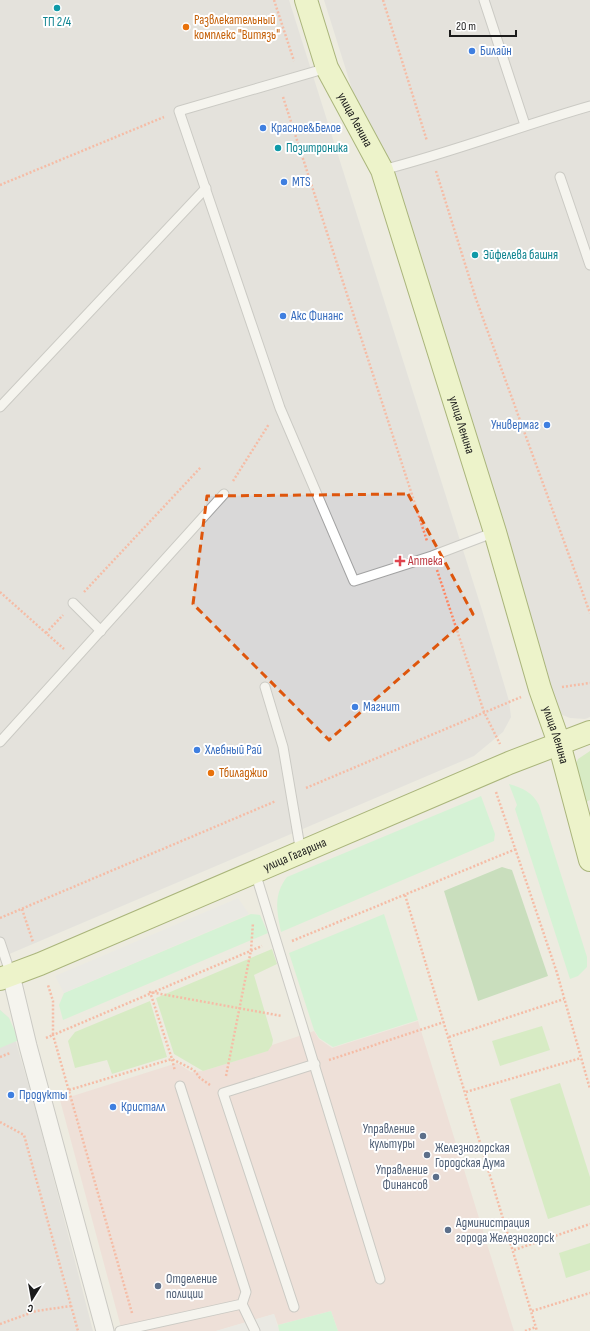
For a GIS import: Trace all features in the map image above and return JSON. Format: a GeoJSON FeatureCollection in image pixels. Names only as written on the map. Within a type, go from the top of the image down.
{"type":"FeatureCollection","features":[{"type":"Feature","properties":{"kind":"main road","name":"улица Ленина"},"geometry":{"type":"LineString","coordinates":[[306,0],[327,68],[382,170],[495,532],[540,689],[559,743],[590,860]]}},
{"type":"Feature","properties":{"kind":"main road","name":"улица Гагарина"},"geometry":{"type":"LineString","coordinates":[[5,977],[40,964],[509,763],[590,732]]}},
{"type":"Feature","properties":{"kind":"street"},"geometry":{"type":"LineString","coordinates":[[5,977],[30,1053],[105,1331]]}},
{"type":"Feature","properties":{"kind":"lane"},"geometry":{"type":"LineString","coordinates":[[484,0],[525,125]]}},
{"type":"Feature","properties":{"kind":"lane"},"geometry":{"type":"LineString","coordinates":[[327,68],[179,111],[280,408],[354,581],[432,556],[495,532]]}},
{"type":"Feature","properties":{"kind":"lane"},"geometry":{"type":"LineString","coordinates":[[382,170],[432,158],[525,125],[590,106]]}},
{"type":"Feature","properties":{"kind":"lane"},"geometry":{"type":"LineString","coordinates":[[560,178],[590,265]]}},
{"type":"Feature","properties":{"kind":"lane"},"geometry":{"type":"LineString","coordinates":[[0,407],[206,188]]}},
{"type":"Feature","properties":{"kind":"lane"},"geometry":{"type":"LineString","coordinates":[[0,742],[224,494]]}},
{"type":"Feature","properties":{"kind":"lane"},"geometry":{"type":"LineString","coordinates":[[73,603],[101,631]]}},
{"type":"Feature","properties":{"kind":"lane"},"geometry":{"type":"LineString","coordinates":[[265,687],[283,747],[301,853]]}},
{"type":"Feature","properties":{"kind":"lane"},"geometry":{"type":"LineString","coordinates":[[255,872],[380,1279]]}},
{"type":"Feature","properties":{"kind":"lane"},"geometry":{"type":"LineString","coordinates":[[0,942],[5,977]]}},
{"type":"Feature","properties":{"kind":"lane"},"geometry":{"type":"LineString","coordinates":[[294,1307],[223,1093],[315,1064]]}},
{"type":"Feature","properties":{"kind":"lane"},"geometry":{"type":"LineString","coordinates":[[180,1086],[246,1292],[242,1304],[255,1331]]}},
{"type":"Feature","properties":{"kind":"lane"},"geometry":{"type":"LineString","coordinates":[[120,1331],[242,1304]]}},
{"type":"Feature","properties":{"kind":"path"},"geometry":{"type":"LineString","coordinates":[[274,0],[299,76]]}},
{"type":"Feature","properties":{"kind":"path"},"geometry":{"type":"LineString","coordinates":[[383,0],[476,299],[590,613]]}},
{"type":"Feature","properties":{"kind":"path"},"geometry":{"type":"LineString","coordinates":[[278,82],[484,712],[509,763],[495,788],[557,973],[590,1090]]}},
{"type":"Feature","properties":{"kind":"path"},"geometry":{"type":"LineString","coordinates":[[0,185],[179,111]]}},
{"type":"Feature","properties":{"kind":"path"},"geometry":{"type":"LineString","coordinates":[[224,494],[280,408]]}},
{"type":"Feature","properties":{"kind":"path"},"geometry":{"type":"LineString","coordinates":[[46,633],[201,467]]}},
{"type":"Feature","properties":{"kind":"path"},"geometry":{"type":"LineString","coordinates":[[0,592],[75,659]]}},
{"type":"Feature","properties":{"kind":"path"},"geometry":{"type":"LineString","coordinates":[[136,1328],[53,1035],[150,992],[251,950],[276,940],[291,941],[516,849]]}},
{"type":"Feature","properties":{"kind":"path"},"geometry":{"type":"LineString","coordinates":[[69,1090],[172,1059],[194,1070],[200,1078],[223,1093],[251,950],[252,927],[261,894]]}},
{"type":"Feature","properties":{"kind":"path"},"geometry":{"type":"LineString","coordinates":[[405,895],[538,1331]]}},
{"type":"Feature","properties":{"kind":"path"},"geometry":{"type":"LineString","coordinates":[[150,992],[301,1019]]}},
{"type":"Feature","properties":{"kind":"path"},"geometry":{"type":"LineString","coordinates":[[150,992],[180,1086],[200,1078]]}},
{"type":"Feature","properties":{"kind":"path"},"geometry":{"type":"LineString","coordinates":[[449,1037],[564,999]]}},
{"type":"Feature","properties":{"kind":"path"},"geometry":{"type":"LineString","coordinates":[[315,1064],[444,1022]]}},
{"type":"Feature","properties":{"kind":"path"},"geometry":{"type":"LineString","coordinates":[[466,1092],[581,1058]]}},
{"type":"Feature","properties":{"kind":"path"},"geometry":{"type":"LineString","coordinates":[[0,1122],[24,1135],[78,1331]]}},
{"type":"Feature","properties":{"kind":"path"},"geometry":{"type":"LineString","coordinates":[[514,1250],[590,1224]]}},
{"type":"Feature","properties":{"kind":"path"},"geometry":{"type":"LineString","coordinates":[[532,1311],[590,1293]]}},
{"type":"Feature","properties":{"kind":"path"},"geometry":{"type":"LineString","coordinates":[[0,1324],[36,1311],[71,1306]]}},
{"type":"Feature","properties":{"kind":"path"},"geometry":{"type":"LineString","coordinates":[[525,1331],[536,1327]]}},
{"type":"Feature","properties":{"kind":"highlighted area"},"geometry":{"type":"Polygon","coordinates":[[[408,494],[473,614],[329,740],[193,604],[207,496],[408,494]]]}},
{"type":"Feature","properties":{"kind":"shaded area"},"geometry":{"type":"Polygon","coordinates":[[[0,0],[289,0],[482,610],[509,701],[511,717],[503,732],[474,756],[0,958],[0,0]]]}},
{"type":"Feature","properties":{"kind":"shaded area"},"geometry":{"type":"Polygon","coordinates":[[[324,0],[590,0],[590,717],[585,719],[570,718],[555,712],[502,566],[324,0]]]}},
{"type":"Feature","properties":{"kind":"shaded area"},"geometry":{"type":"Polygon","coordinates":[[[238,898],[249,914],[64,993],[55,976],[238,898]]]}},
{"type":"Feature","properties":{"kind":"shaded area"},"geometry":{"type":"Polygon","coordinates":[[[0,1010],[9,1018],[37,1114],[93,1331],[0,1331],[0,1010]]]}},
{"type":"Feature","properties":{"kind":"shaded area","name":"Администрация города Железногорск"},"geometry":{"type":"Polygon","coordinates":[[[418,1021],[514,1331],[338,1331],[331,1311],[278,1325],[274,1314],[216,1331],[122,1331],[60,1100],[177,1063],[191,1072],[203,1071],[267,1051],[272,1045],[314,1031],[319,1039],[332,1048],[418,1021]]]}},
{"type":"Feature","properties":{"kind":"shaded area"},"geometry":{"type":"Polygon","coordinates":[[[274,1314],[279,1331],[216,1331],[274,1314]]]}},
{"type":"Feature","properties":{"kind":"green space"},"geometry":{"type":"Polygon","coordinates":[[[590,751],[590,800],[586,802],[575,765],[578,759],[590,751]]]}},
{"type":"Feature","properties":{"kind":"green space"},"geometry":{"type":"Polygon","coordinates":[[[509,784],[527,791],[539,805],[587,957],[587,967],[578,976],[570,979],[515,809],[517,805],[509,784]]]}},
{"type":"Feature","properties":{"kind":"green space"},"geometry":{"type":"Polygon","coordinates":[[[481,796],[495,834],[494,841],[281,932],[277,903],[280,890],[287,877],[481,796]]]}},
{"type":"Feature","properties":{"kind":"green space"},"geometry":{"type":"Polygon","coordinates":[[[502,867],[512,870],[548,976],[478,1001],[444,891],[502,867]]]}},
{"type":"Feature","properties":{"kind":"green space"},"geometry":{"type":"Polygon","coordinates":[[[251,914],[260,915],[268,933],[63,1020],[59,1005],[64,993],[251,914]]]}},
{"type":"Feature","properties":{"kind":"green space"},"geometry":{"type":"Polygon","coordinates":[[[384,914],[418,1020],[333,1047],[319,1038],[314,1030],[289,953],[384,914]]]}},
{"type":"Feature","properties":{"kind":"green space"},"geometry":{"type":"Polygon","coordinates":[[[272,949],[277,964],[254,975],[273,1040],[268,1051],[203,1071],[174,1054],[156,998],[272,949]]]}},
{"type":"Feature","properties":{"kind":"green space"},"geometry":{"type":"Polygon","coordinates":[[[150,1001],[167,1057],[112,1074],[107,1060],[75,1068],[68,1041],[75,1032],[150,1001]]]}},
{"type":"Feature","properties":{"kind":"green space"},"geometry":{"type":"Polygon","coordinates":[[[0,1010],[9,1018],[19,1040],[0,1048],[0,1010]]]}},
{"type":"Feature","properties":{"kind":"green space"},"geometry":{"type":"Polygon","coordinates":[[[542,1026],[550,1050],[500,1066],[492,1041],[542,1026]]]}},
{"type":"Feature","properties":{"kind":"green space"},"geometry":{"type":"Polygon","coordinates":[[[560,1083],[590,1177],[590,1205],[548,1219],[510,1099],[560,1083]]]}},
{"type":"Feature","properties":{"kind":"green space"},"geometry":{"type":"Polygon","coordinates":[[[590,1243],[590,1270],[566,1278],[559,1253],[590,1243]]]}},
{"type":"Feature","properties":{"kind":"green space"},"geometry":{"type":"Polygon","coordinates":[[[331,1311],[338,1331],[279,1331],[278,1325],[331,1311]]]}},
{"type":"Feature","properties":{"kind":"place","name":"ТП 2/4"},"geometry":{"type":"Point","coordinates":[57,8]}},
{"type":"Feature","properties":{"kind":"place","name":"Развлекательный комплекс \"Витязь\""},"geometry":{"type":"Point","coordinates":[186,27]}},
{"type":"Feature","properties":{"kind":"place","name":"Билайн"},"geometry":{"type":"Point","coordinates":[472,51]}},
{"type":"Feature","properties":{"kind":"place","name":"Красное&Белое"},"geometry":{"type":"Point","coordinates":[263,128]}},
{"type":"Feature","properties":{"kind":"place","name":"Позитроника"},"geometry":{"type":"Point","coordinates":[278,148]}},
{"type":"Feature","properties":{"kind":"place","name":"MTS"},"geometry":{"type":"Point","coordinates":[284,182]}},
{"type":"Feature","properties":{"kind":"place","name":"Эйфелева башня"},"geometry":{"type":"Point","coordinates":[475,255]}},
{"type":"Feature","properties":{"kind":"place","name":"Акс Финанс"},"geometry":{"type":"Point","coordinates":[283,316]}},
{"type":"Feature","properties":{"kind":"place","name":"Универмаг"},"geometry":{"type":"Point","coordinates":[547,425]}},
{"type":"Feature","properties":{"kind":"place","name":"Аптека"},"geometry":{"type":"Point","coordinates":[400,561]}},
{"type":"Feature","properties":{"kind":"place","name":"Магнит"},"geometry":{"type":"Point","coordinates":[355,707]}},
{"type":"Feature","properties":{"kind":"place","name":"Хлебный Рай"},"geometry":{"type":"Point","coordinates":[197,750]}},
{"type":"Feature","properties":{"kind":"place","name":"Тбиладжио"},"geometry":{"type":"Point","coordinates":[211,773]}},
{"type":"Feature","properties":{"kind":"place","name":"Продукты"},"geometry":{"type":"Point","coordinates":[11,1095]}},
{"type":"Feature","properties":{"kind":"place","name":"Кристалл"},"geometry":{"type":"Point","coordinates":[113,1107]}},
{"type":"Feature","properties":{"kind":"place","name":"Управление культуры"},"geometry":{"type":"Point","coordinates":[423,1136]}},
{"type":"Feature","properties":{"kind":"place","name":"Железногорская Городская Дума"},"geometry":{"type":"Point","coordinates":[427,1155]}},
{"type":"Feature","properties":{"kind":"place","name":"Управление Финансов"},"geometry":{"type":"Point","coordinates":[436,1177]}},
{"type":"Feature","properties":{"kind":"place","name":"Администрация города Железногорск"},"geometry":{"type":"Point","coordinates":[448,1230]}},
{"type":"Feature","properties":{"kind":"place","name":"Отделение полиции"},"geometry":{"type":"Point","coordinates":[158,1286]}}]}
